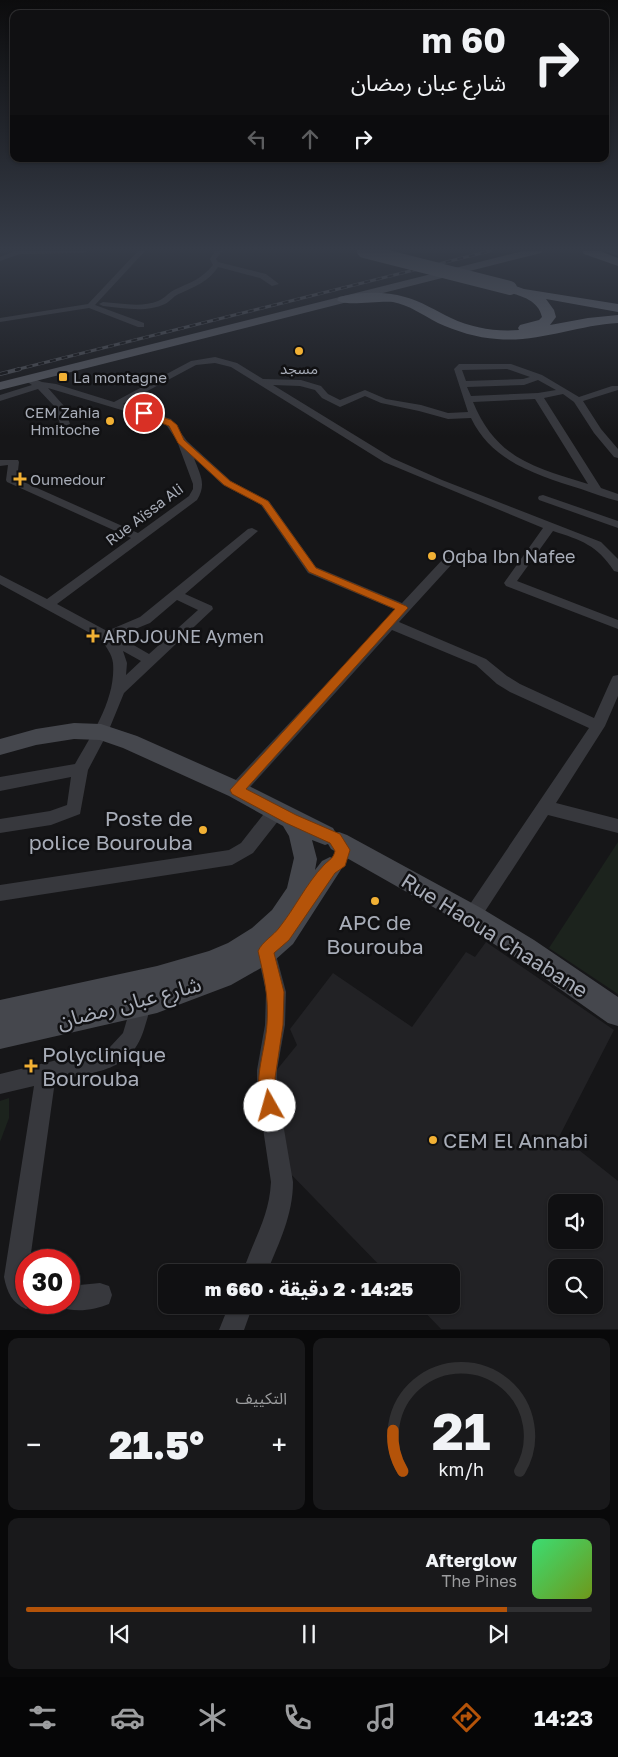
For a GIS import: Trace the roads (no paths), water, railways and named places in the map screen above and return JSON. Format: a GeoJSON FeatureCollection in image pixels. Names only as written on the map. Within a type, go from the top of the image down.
{"type":"FeatureCollection","features":[{"type":"Feature","properties":{"kind":"highway"},"geometry":{"type":"LineString","coordinates":[[432,313],[452,324],[472,331],[497,335],[520,335],[588,322],[618,319]]}},
{"type":"Feature","properties":{"kind":"highway"},"geometry":{"type":"LineString","coordinates":[[440,313],[480,328],[514,330],[544,323],[549,317],[548,313]]}},
{"type":"Feature","properties":{"kind":"main road"},"geometry":{"type":"LineString","coordinates":[[0,386],[292,313]]}},
{"type":"Feature","properties":{"kind":"street"},"geometry":{"type":"LineString","coordinates":[[0,320],[45,313]]}},
{"type":"Feature","properties":{"kind":"street"},"geometry":{"type":"LineString","coordinates":[[109,313],[141,325]]}},
{"type":"Feature","properties":{"kind":"street"},"geometry":{"type":"LineString","coordinates":[[115,405],[201,360],[224,361],[388,460],[603,547],[610,554],[618,568]]}},
{"type":"Feature","properties":{"kind":"street"},"geometry":{"type":"LineString","coordinates":[[618,455],[597,431],[578,400],[565,391],[508,366],[459,367],[462,384],[484,434],[493,445],[509,456],[545,473],[618,498]]}},
{"type":"Feature","properties":{"kind":"street"},"geometry":{"type":"LineString","coordinates":[[462,384],[524,382],[539,378]]}},
{"type":"Feature","properties":{"kind":"street","name":"Rue Aïssa Ali"},"geometry":{"type":"LineString","coordinates":[[27,379],[40,385],[52,386],[173,425],[181,441],[198,489],[193,498],[48,605]]}},
{"type":"Feature","properties":{"kind":"street"},"geometry":{"type":"LineString","coordinates":[[261,382],[301,383],[318,388],[324,396],[340,404],[365,393],[384,401],[421,408],[448,416],[476,415]]}},
{"type":"Feature","properties":{"kind":"street"},"geometry":{"type":"LineString","coordinates":[[0,398],[40,385],[58,406],[65,424]]}},
{"type":"Feature","properties":{"kind":"street"},"geometry":{"type":"LineString","coordinates":[[578,400],[615,388]]}},
{"type":"Feature","properties":{"kind":"street"},"geometry":{"type":"LineString","coordinates":[[469,399],[538,396],[565,391]]}},
{"type":"Feature","properties":{"kind":"street"},"geometry":{"type":"LineString","coordinates":[[538,396],[596,489]]}},
{"type":"Feature","properties":{"kind":"street"},"geometry":{"type":"LineString","coordinates":[[597,431],[608,428]]}},
{"type":"Feature","properties":{"kind":"street"},"geometry":{"type":"LineString","coordinates":[[181,441],[227,483],[265,503],[312,570],[402,608]]}},
{"type":"Feature","properties":{"kind":"street"},"geometry":{"type":"LineString","coordinates":[[535,457],[545,473]]}},
{"type":"Feature","properties":{"kind":"street"},"geometry":{"type":"LineString","coordinates":[[0,464],[14,462],[11,480],[139,538]]}},
{"type":"Feature","properties":{"kind":"street"},"geometry":{"type":"LineString","coordinates":[[543,498],[618,525]]}},
{"type":"Feature","properties":{"kind":"street"},"geometry":{"type":"LineString","coordinates":[[550,527],[510,582],[618,625]]}},
{"type":"Feature","properties":{"kind":"street"},"geometry":{"type":"LineString","coordinates":[[106,636],[144,620],[252,531]]}},
{"type":"Feature","properties":{"kind":"street"},"geometry":{"type":"LineString","coordinates":[[237,790],[402,608],[448,561]]}},
{"type":"Feature","properties":{"kind":"street"},"geometry":{"type":"LineString","coordinates":[[0,579],[151,661]]}},
{"type":"Feature","properties":{"kind":"street"},"geometry":{"type":"LineString","coordinates":[[118,690],[207,609],[176,594]]}},
{"type":"Feature","properties":{"kind":"street"},"geometry":{"type":"LineString","coordinates":[[389,623],[481,662],[502,680],[515,688],[598,726]]}},
{"type":"Feature","properties":{"kind":"street"},"geometry":{"type":"LineString","coordinates":[[0,826],[51,818],[74,809],[80,769],[101,732],[118,690],[120,663],[117,652],[106,636]]}},
{"type":"Feature","properties":{"kind":"street"},"geometry":{"type":"LineString","coordinates":[[472,916],[598,726],[618,680]]}},
{"type":"Feature","properties":{"kind":"street"},"geometry":{"type":"LineString","coordinates":[[0,747],[36,737],[74,731],[101,732],[130,742],[237,790],[284,815],[334,852]]}},
{"type":"Feature","properties":{"kind":"street"},"geometry":{"type":"LineString","coordinates":[[0,784],[80,769]]}},
{"type":"Feature","properties":{"kind":"street"},"geometry":{"type":"LineString","coordinates":[[544,807],[618,826]]}},
{"type":"Feature","properties":{"kind":"street"},"geometry":{"type":"LineString","coordinates":[[284,815],[300,835],[304,856],[316,868],[334,852]]}},
{"type":"Feature","properties":{"kind":"street"},"geometry":{"type":"LineString","coordinates":[[0,893],[232,857],[247,848],[284,815]]}},
{"type":"Feature","properties":{"kind":"street"},"geometry":{"type":"LineString","coordinates":[[304,856],[306,843],[310,839],[334,852]]}},
{"type":"Feature","properties":{"kind":"street","name":"Rue Haoua Chaabane"},"geometry":{"type":"LineString","coordinates":[[334,852],[355,859],[370,859],[472,916],[525,949],[618,1013]]}},
{"type":"Feature","properties":{"kind":"street","name":"شارع عبان رمضان"},"geometry":{"type":"LineString","coordinates":[[0,1035],[157,1000],[214,980],[266,951],[284,935],[334,852]]}},
{"type":"Feature","properties":{"kind":"street","name":"شارع عبان رمضان"},"geometry":{"type":"LineString","coordinates":[[0,1013],[193,970],[237,951],[275,923],[288,908],[299,889],[304,856]]}},
{"type":"Feature","properties":{"kind":"street"},"geometry":{"type":"LineString","coordinates":[[258,1264],[276,1223],[282,1194],[267,1088],[267,1070],[275,1025],[276,992],[266,951]]}},
{"type":"Feature","properties":{"kind":"street"},"geometry":{"type":"LineString","coordinates":[[0,1084],[120,1053],[131,1038],[141,1003]]}},
{"type":"Feature","properties":{"kind":"street"},"geometry":{"type":"LineString","coordinates":[[20,1249],[46,1073]]}},
{"type":"Feature","properties":{"kind":"street"},"geometry":{"type":"LineString","coordinates":[[80,1297],[100,1295]]}},
{"type":"Feature","properties":{"kind":"street"},"geometry":{"type":"LineString","coordinates":[[230,1330],[237,1314]]}},
{"type":"Feature","properties":{"kind":"railway"},"geometry":{"type":"LineString","coordinates":[[15,370],[242,313]]}},
{"type":"Feature","properties":{"kind":"railway"},"geometry":{"type":"LineString","coordinates":[[0,374],[20,369]]}},
{"type":"Feature","properties":{"kind":"place","name":"مسجد"},"geometry":{"type":"Point","coordinates":[299,351]}},
{"type":"Feature","properties":{"kind":"place","name":"La montagne"},"geometry":{"type":"Point","coordinates":[63,377]}},
{"type":"Feature","properties":{"kind":"place","name":"CEM Zahia Hmitoche"},"geometry":{"type":"Point","coordinates":[110,421]}},
{"type":"Feature","properties":{"kind":"place","name":"Oumedour"},"geometry":{"type":"Point","coordinates":[20,479]}},
{"type":"Feature","properties":{"kind":"place","name":"Oqba Ibn Nafee"},"geometry":{"type":"Point","coordinates":[432,556]}},
{"type":"Feature","properties":{"kind":"place","name":"ARDJOUNE Aymen"},"geometry":{"type":"Point","coordinates":[93,636]}},
{"type":"Feature","properties":{"kind":"place","name":"Poste de police Bourouba"},"geometry":{"type":"Point","coordinates":[203,830]}},
{"type":"Feature","properties":{"kind":"place","name":"APC de Bourouba"},"geometry":{"type":"Point","coordinates":[375,901]}},
{"type":"Feature","properties":{"kind":"place","name":"Polyclinique Bourouba"},"geometry":{"type":"Point","coordinates":[31,1066]}},
{"type":"Feature","properties":{"kind":"place","name":"CEM El Annabi"},"geometry":{"type":"Point","coordinates":[433,1140]}}]}
